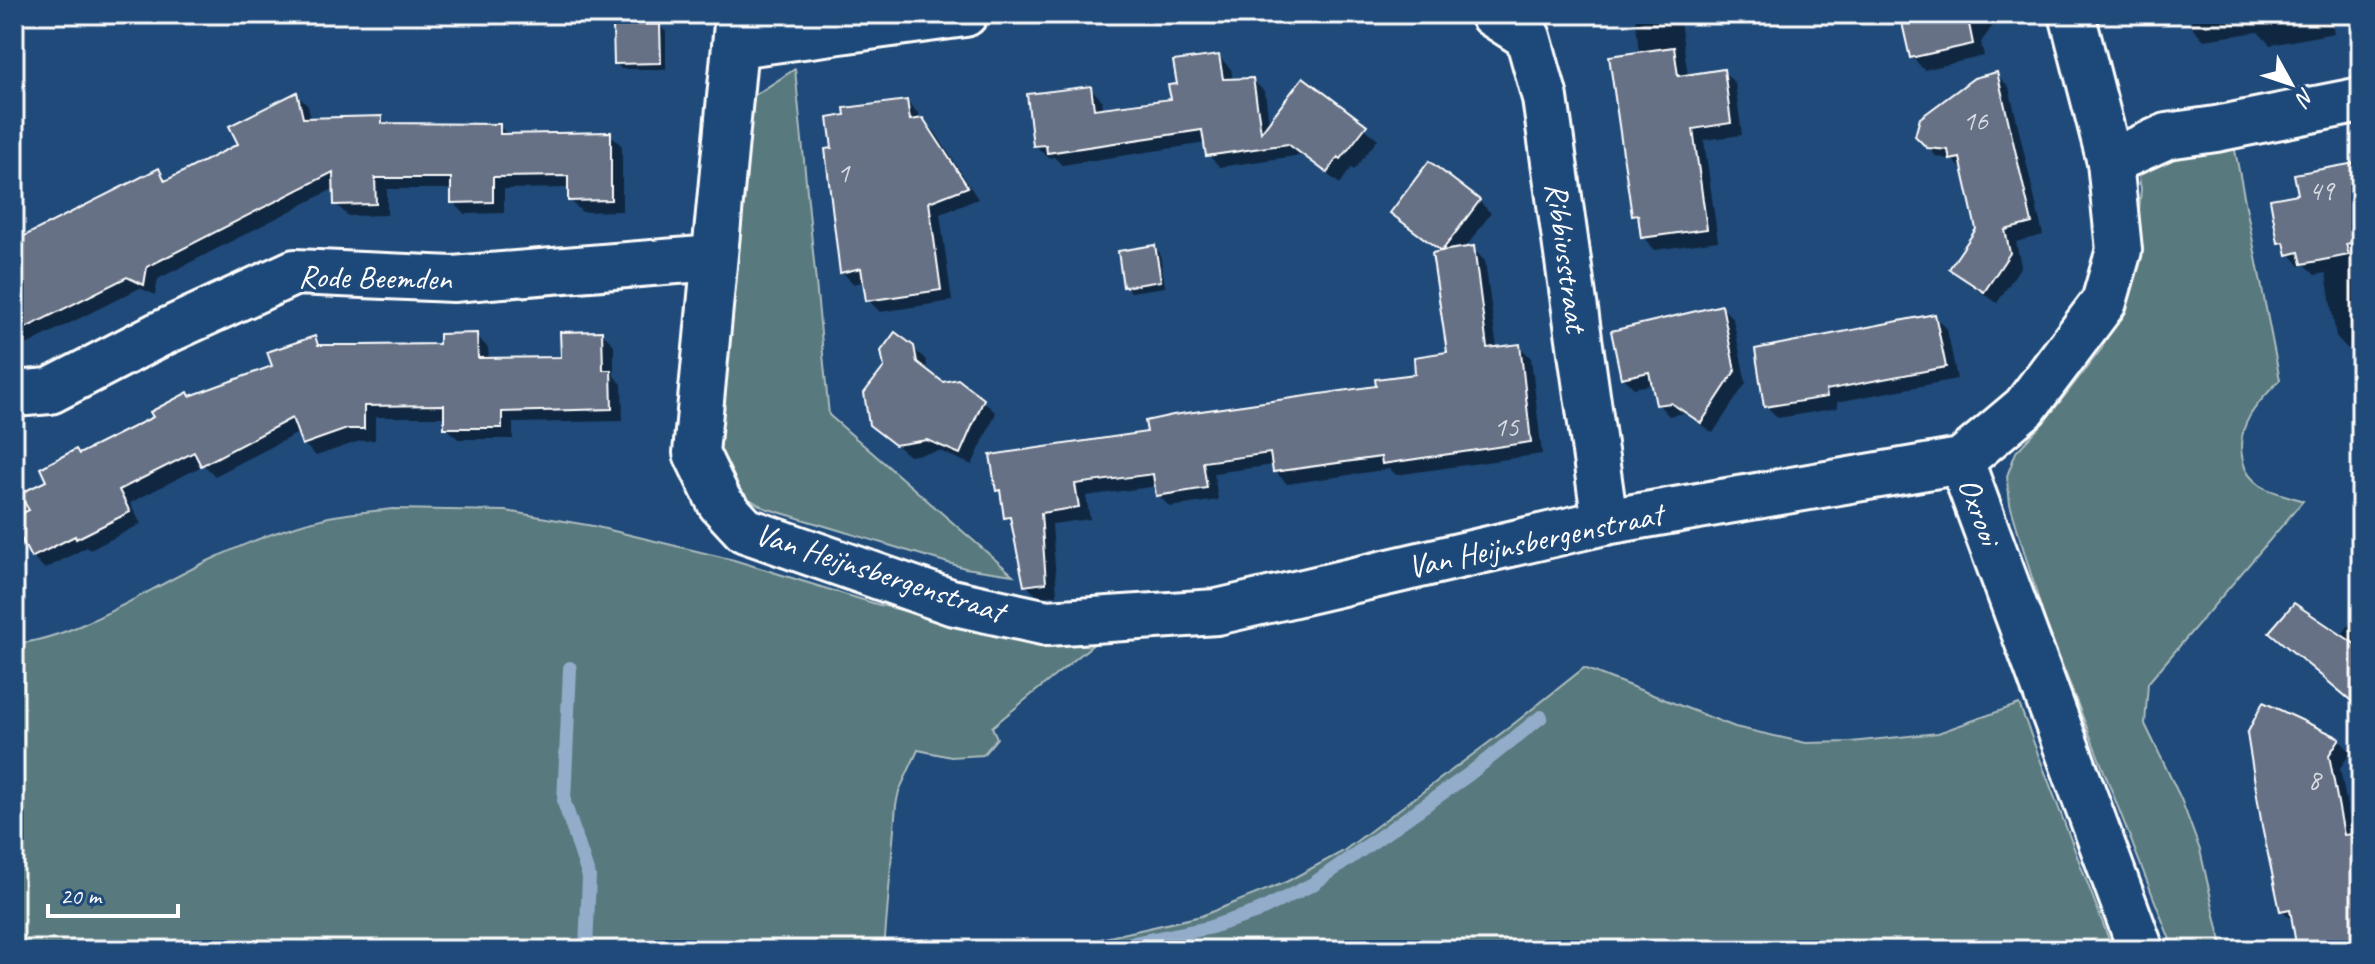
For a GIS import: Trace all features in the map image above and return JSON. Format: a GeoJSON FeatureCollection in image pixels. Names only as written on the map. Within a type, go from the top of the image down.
{"type":"FeatureCollection","features":[{"type":"Feature","properties":{"kind":"street"},"geometry":{"type":"LineString","coordinates":[[738,30],[965,14]]}},
{"type":"Feature","properties":{"kind":"street","name":"Ribbiusstraat"},"geometry":{"type":"LineString","coordinates":[[1492,14],[1528,37],[1545,98],[1605,522]]}},
{"type":"Feature","properties":{"kind":"street","name":"Oxrooi"},"geometry":{"type":"LineString","coordinates":[[2072,14],[2110,162],[2119,250],[2104,302],[2025,407],[1961,461],[2141,950]]}},
{"type":"Feature","properties":{"kind":"street","name":"Van Heijnsbergenstraat"},"geometry":{"type":"LineString","coordinates":[[738,30],[696,453],[720,503],[745,530],[951,602],[1047,623],[1217,612],[1605,522],[1961,461]]}},
{"type":"Feature","properties":{"kind":"street"},"geometry":{"type":"LineString","coordinates":[[2110,162],[2167,136],[2361,100]]}},
{"type":"Feature","properties":{"kind":"street","name":"Rode Beemden"},"geometry":{"type":"LineString","coordinates":[[14,394],[50,391],[158,335],[295,272],[453,279],[714,258]]}},
{"type":"Feature","properties":{"kind":"green space"},"geometry":{"type":"Polygon","coordinates":[[[795,69],[829,415],[1013,575],[965,568],[765,508],[730,488],[708,439],[743,103],[795,69]]]}},
{"type":"Feature","properties":{"kind":"green space"},"geometry":{"type":"Polygon","coordinates":[[[2233,140],[2280,380],[2256,407],[2245,426],[2241,449],[2243,461],[2249,475],[2261,486],[2303,501],[2148,683],[2145,724],[2181,799],[2200,850],[2223,950],[2174,950],[2044,618],[2010,504],[2007,476],[2016,452],[2045,421],[2102,348],[2116,317],[2137,232],[2141,189],[2139,177],[2146,168],[2168,156],[2233,140]]]}},
{"type":"Feature","properties":{"kind":"green space"},"geometry":{"type":"Polygon","coordinates":[[[392,509],[506,511],[593,526],[734,560],[876,604],[998,633],[1095,643],[992,727],[997,738],[983,755],[951,757],[918,750],[899,791],[896,805],[884,950],[14,950],[14,644],[38,640],[89,622],[210,560],[281,531],[333,516],[392,509]]]}},
{"type":"Feature","properties":{"kind":"green space"},"geometry":{"type":"Polygon","coordinates":[[[1584,668],[1735,727],[1806,743],[1851,742],[1938,733],[2019,704],[2113,950],[1087,950],[1092,941],[1201,916],[1286,882],[1342,852],[1584,668]]]}},
{"type":"Feature","properties":{"kind":"building"},"geometry":{"type":"Polygon","coordinates":[[[1900,14],[1967,14],[1973,44],[1910,58],[1900,14]]]}},
{"type":"Feature","properties":{"kind":"building"},"geometry":{"type":"Polygon","coordinates":[[[660,24],[661,63],[614,64],[613,25],[660,24]]]}},
{"type":"Feature","properties":{"kind":"building"},"geometry":{"type":"Polygon","coordinates":[[[1674,47],[1678,76],[1724,69],[1731,123],[1693,129],[1707,229],[1641,238],[1638,215],[1632,216],[1609,56],[1674,47]]]}},
{"type":"Feature","properties":{"kind":"building"},"geometry":{"type":"Polygon","coordinates":[[[1219,55],[1223,79],[1253,78],[1261,132],[1303,77],[1367,125],[1327,173],[1288,144],[1206,156],[1202,130],[1047,153],[1046,145],[1033,146],[1027,94],[1091,86],[1094,109],[1171,99],[1168,85],[1177,84],[1173,61],[1219,55]]]}},
{"type":"Feature","properties":{"kind":"building"},"geometry":{"type":"Polygon","coordinates":[[[1997,72],[2032,223],[2005,230],[2010,253],[1984,292],[1949,269],[1976,229],[1960,158],[1950,160],[1948,150],[1927,148],[1915,136],[1920,118],[1974,78],[1997,72]]]}},
{"type":"Feature","properties":{"kind":"building"},"geometry":{"type":"Polygon","coordinates":[[[297,92],[303,118],[382,116],[382,123],[500,124],[500,134],[611,132],[611,200],[568,201],[568,176],[493,177],[493,202],[451,203],[451,178],[375,178],[376,204],[334,205],[333,172],[147,267],[144,285],[127,277],[14,334],[14,241],[159,168],[165,181],[238,144],[229,126],[297,92]]]}},
{"type":"Feature","properties":{"kind":"building"},"geometry":{"type":"Polygon","coordinates":[[[907,100],[910,120],[923,118],[968,187],[929,202],[941,290],[866,301],[861,268],[840,273],[825,149],[832,148],[828,118],[845,115],[844,108],[907,100]]]}},
{"type":"Feature","properties":{"kind":"building"},"geometry":{"type":"Polygon","coordinates":[[[1429,161],[1480,200],[1442,251],[1474,246],[1487,348],[1520,344],[1531,442],[1382,464],[1381,457],[1273,472],[1270,453],[1203,462],[1207,488],[1156,496],[1153,474],[1075,484],[1079,507],[1041,513],[1046,583],[1024,586],[1010,517],[1004,518],[990,455],[1147,432],[1145,421],[1173,415],[1376,386],[1375,379],[1415,374],[1414,357],[1447,352],[1432,253],[1441,251],[1390,213],[1429,161]]]}},
{"type":"Feature","properties":{"kind":"building"},"geometry":{"type":"Polygon","coordinates":[[[2361,162],[2361,241],[2346,244],[2349,255],[2302,264],[2299,252],[2287,255],[2284,242],[2278,243],[2270,199],[2298,194],[2294,174],[2361,162]]]}},
{"type":"Feature","properties":{"kind":"building"},"geometry":{"type":"Polygon","coordinates":[[[1155,245],[1161,281],[1123,287],[1118,251],[1155,245]]]}},
{"type":"Feature","properties":{"kind":"building"},"geometry":{"type":"Polygon","coordinates":[[[1722,305],[1735,371],[1701,423],[1671,403],[1656,405],[1649,372],[1621,378],[1611,331],[1722,305]]]}},
{"type":"Feature","properties":{"kind":"building"},"geometry":{"type":"Polygon","coordinates":[[[1935,314],[1946,367],[1826,390],[1827,397],[1764,407],[1755,349],[1935,314]]]}},
{"type":"Feature","properties":{"kind":"building"},"geometry":{"type":"Polygon","coordinates":[[[602,331],[603,370],[611,370],[612,409],[502,412],[502,428],[444,428],[444,405],[364,406],[364,429],[347,429],[302,445],[292,418],[201,466],[194,452],[119,490],[130,512],[31,558],[14,525],[14,517],[29,510],[19,494],[46,481],[40,468],[76,449],[79,454],[153,417],[150,412],[188,392],[190,396],[272,366],[267,352],[315,336],[318,345],[439,344],[439,334],[477,333],[478,358],[561,357],[560,332],[602,331]]]}},
{"type":"Feature","properties":{"kind":"building"},"geometry":{"type":"Polygon","coordinates":[[[895,332],[914,346],[917,362],[943,382],[958,379],[984,399],[960,454],[927,440],[895,445],[869,425],[864,393],[884,367],[881,351],[895,332]]]}},
{"type":"Feature","properties":{"kind":"building"},"geometry":{"type":"Polygon","coordinates":[[[2294,603],[2361,648],[2361,709],[2269,632],[2294,603]]]}},
{"type":"Feature","properties":{"kind":"building"},"geometry":{"type":"Polygon","coordinates":[[[2263,702],[2340,738],[2329,755],[2344,835],[2352,834],[2361,884],[2361,950],[2297,950],[2290,909],[2280,911],[2247,734],[2263,702]]]}},
{"type":"Feature","properties":{"kind":"waterway"},"geometry":{"type":"LineString","coordinates":[[570,668],[564,802],[589,877],[586,950]]}},
{"type":"Feature","properties":{"kind":"waterway"},"geometry":{"type":"LineString","coordinates":[[1098,950],[1208,928],[1257,912],[1313,884],[1468,775],[1541,717]]}}]}
